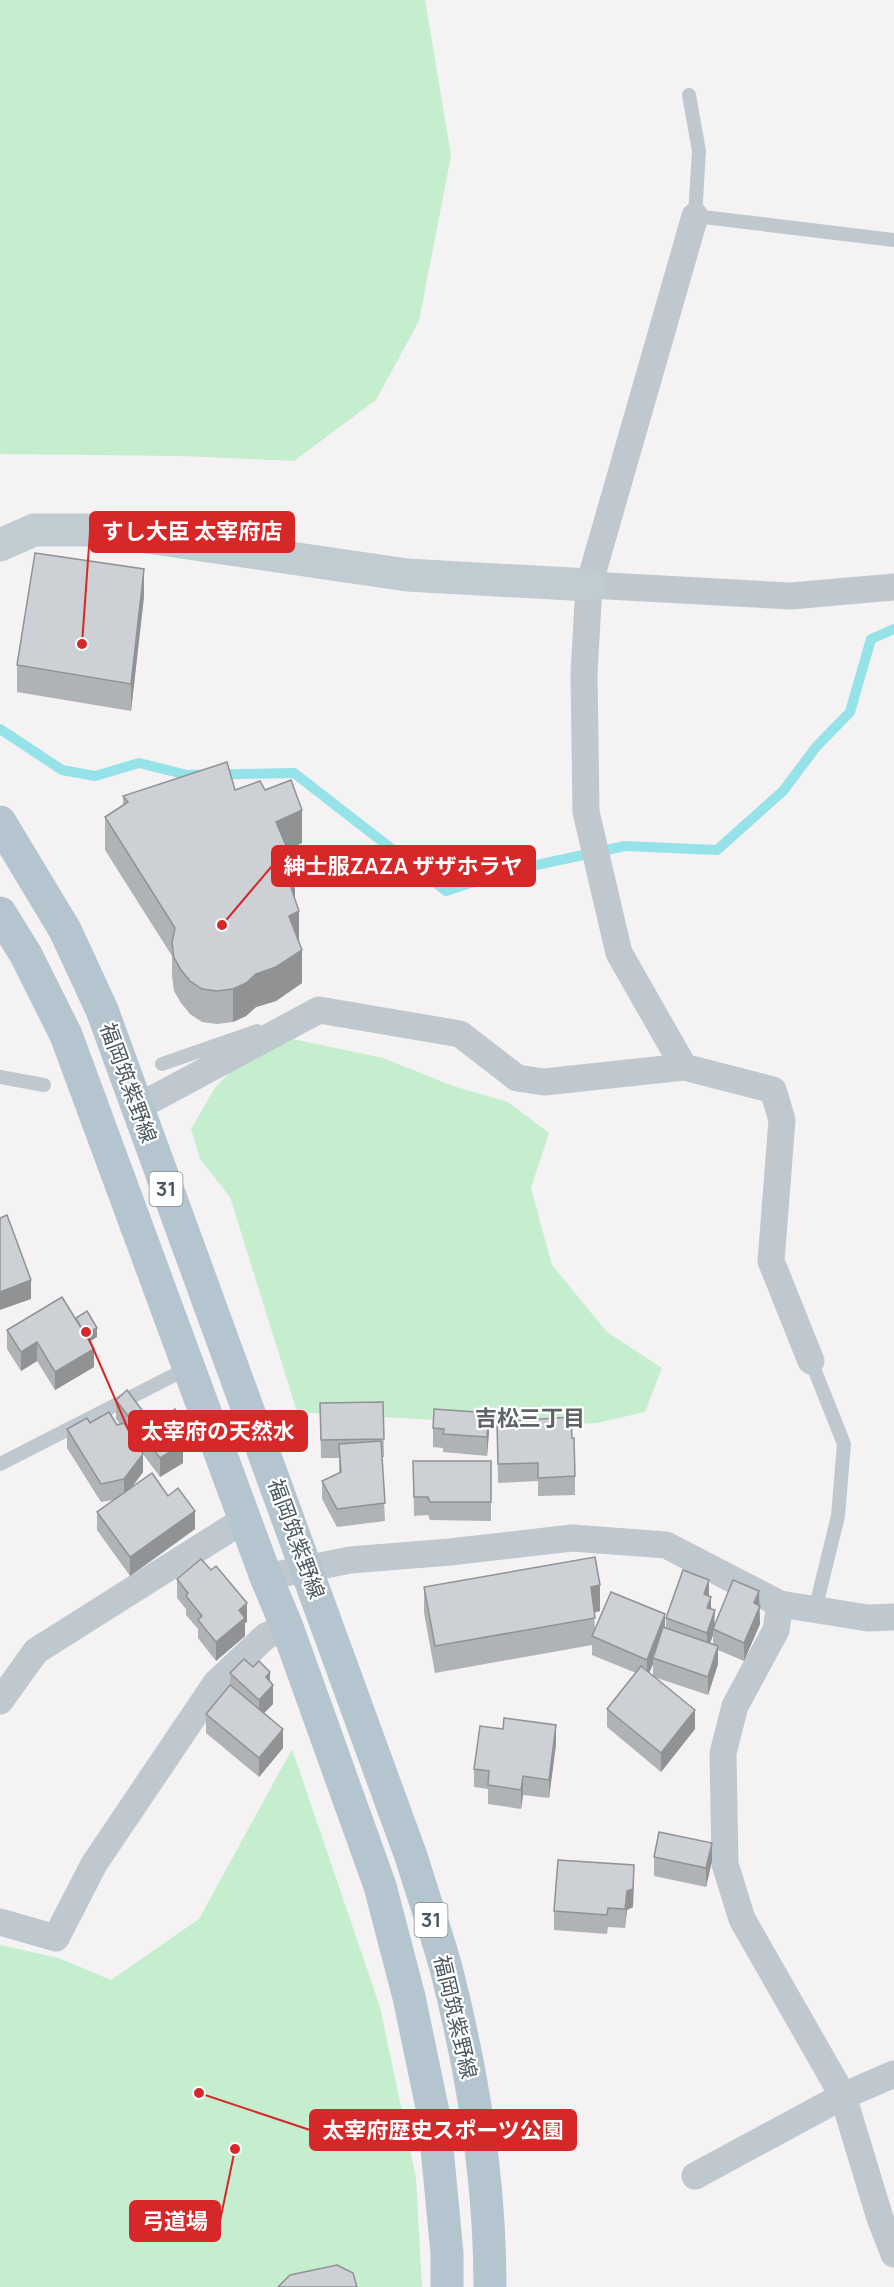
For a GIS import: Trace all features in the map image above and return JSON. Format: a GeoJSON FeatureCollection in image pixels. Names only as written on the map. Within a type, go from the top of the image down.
{"type":"FeatureCollection","features":[{"type":"Feature","properties":{"kind":"main road","name":"福岡筑紫野線"},"geometry":{"type":"LineString","coordinates":[[0,822],[69,940],[102,1010],[412,1859],[447,1971],[473,2092],[490,2229],[490,2287]]}},
{"type":"Feature","properties":{"kind":"main road","name":"福岡筑紫野線"},"geometry":{"type":"LineString","coordinates":[[0,913],[26,955],[66,1035],[266,1577],[287,1627],[380,1886],[409,1997],[434,2118],[447,2253],[447,2287]]}},
{"type":"Feature","properties":{"kind":"street"},"geometry":{"type":"LineString","coordinates":[[684,1067],[619,953],[586,812],[584,673],[589,585],[695,216]]}},
{"type":"Feature","properties":{"kind":"street"},"geometry":{"type":"LineString","coordinates":[[0,545],[34,530],[99,530],[407,575],[790,596],[894,587]]}},
{"type":"Feature","properties":{"kind":"street"},"geometry":{"type":"LineString","coordinates":[[136,1108],[318,1010],[460,1034],[517,1078],[544,1082],[684,1067],[773,1090],[782,1120],[771,1261],[812,1361]]}},
{"type":"Feature","properties":{"kind":"street"},"geometry":{"type":"LineString","coordinates":[[0,1701],[36,1651],[245,1519]]}},
{"type":"Feature","properties":{"kind":"street"},"geometry":{"type":"LineString","coordinates":[[266,1577],[350,1560],[450,1552],[572,1538],[666,1545],[780,1604],[868,1618],[894,1617]]}},
{"type":"Feature","properties":{"kind":"street"},"geometry":{"type":"LineString","coordinates":[[780,1604],[776,1629],[735,1706],[723,1753],[725,1864],[742,1919],[843,2096],[880,2218],[894,2254]]}},
{"type":"Feature","properties":{"kind":"street"},"geometry":{"type":"LineString","coordinates":[[0,1922],[56,1938],[94,1864],[216,1683],[266,1636],[287,1627]]}},
{"type":"Feature","properties":{"kind":"street"},"geometry":{"type":"LineString","coordinates":[[695,2176],[843,2096],[894,2074]]}},
{"type":"Feature","properties":{"kind":"lane"},"geometry":{"type":"LineString","coordinates":[[689,95],[699,151],[695,216],[894,240]]}},
{"type":"Feature","properties":{"kind":"lane"},"geometry":{"type":"LineString","coordinates":[[162,1064],[318,1010]]}},
{"type":"Feature","properties":{"kind":"lane"},"geometry":{"type":"LineString","coordinates":[[0,1077],[44,1085]]}},
{"type":"Feature","properties":{"kind":"lane"},"geometry":{"type":"LineString","coordinates":[[812,1361],[844,1444],[838,1516],[815,1610]]}},
{"type":"Feature","properties":{"kind":"lane"},"geometry":{"type":"LineString","coordinates":[[0,1464],[189,1368]]}},
{"type":"Feature","properties":{"kind":"green space"},"geometry":{"type":"Polygon","coordinates":[[[0,0],[425,0],[451,156],[419,321],[376,400],[294,461],[180,456],[0,454],[0,0]]]}},
{"type":"Feature","properties":{"kind":"green space"},"geometry":{"type":"Polygon","coordinates":[[[288,1038],[383,1058],[453,1086],[508,1102],[549,1133],[531,1188],[552,1265],[607,1332],[662,1368],[645,1412],[597,1423],[536,1426],[297,1412],[230,1197],[200,1159],[191,1129],[216,1086],[253,1050],[288,1038]]]}},
{"type":"Feature","properties":{"kind":"green space"},"geometry":{"type":"Polygon","coordinates":[[[292,1749],[380,2007],[416,2178],[422,2287],[0,2287],[0,1945],[59,1958],[111,1980],[199,1919],[292,1749]]]}},
{"type":"Feature","properties":{"kind":"building"},"geometry":{"type":"Polygon","coordinates":[[[35,553],[144,569],[131,684],[17,665],[35,553]]]}},
{"type":"Feature","properties":{"kind":"building"},"geometry":{"type":"Polygon","coordinates":[[[227,762],[235,790],[260,781],[265,790],[291,780],[302,810],[276,822],[295,867],[286,873],[299,911],[289,916],[302,950],[276,967],[256,974],[246,983],[233,989],[217,991],[202,989],[190,981],[181,970],[174,958],[172,943],[175,928],[105,817],[128,802],[123,796],[227,762]]]}},
{"type":"Feature","properties":{"kind":"building"},"geometry":{"type":"Polygon","coordinates":[[[7,1215],[31,1280],[0,1292],[0,1218],[7,1215]]]}},
{"type":"Feature","properties":{"kind":"building"},"geometry":{"type":"Polygon","coordinates":[[[62,1297],[94,1349],[55,1372],[37,1342],[21,1352],[7,1330],[62,1297]]]}},
{"type":"Feature","properties":{"kind":"building"},"geometry":{"type":"Polygon","coordinates":[[[87,1311],[97,1328],[85,1334],[76,1318],[87,1311]]]}},
{"type":"Feature","properties":{"kind":"building"},"geometry":{"type":"Polygon","coordinates":[[[127,1390],[153,1425],[175,1409],[183,1444],[160,1458],[116,1400],[127,1390]]]}},
{"type":"Feature","properties":{"kind":"building"},"geometry":{"type":"Polygon","coordinates":[[[383,1402],[384,1439],[321,1440],[320,1403],[383,1402]]]}},
{"type":"Feature","properties":{"kind":"building"},"geometry":{"type":"Polygon","coordinates":[[[434,1409],[489,1413],[487,1437],[443,1434],[444,1429],[433,1428],[434,1409]]]}},
{"type":"Feature","properties":{"kind":"building"},"geometry":{"type":"Polygon","coordinates":[[[109,1412],[117,1425],[124,1423],[143,1454],[124,1479],[101,1484],[67,1429],[87,1418],[90,1423],[109,1412]]]}},
{"type":"Feature","properties":{"kind":"building"},"geometry":{"type":"Polygon","coordinates":[[[571,1417],[575,1476],[538,1478],[538,1463],[498,1464],[497,1422],[571,1417]]]}},
{"type":"Feature","properties":{"kind":"building"},"geometry":{"type":"Polygon","coordinates":[[[381,1441],[385,1503],[337,1509],[322,1481],[341,1472],[339,1444],[381,1441]]]}},
{"type":"Feature","properties":{"kind":"building"},"geometry":{"type":"Polygon","coordinates":[[[413,1461],[491,1461],[491,1502],[430,1502],[428,1497],[414,1497],[413,1461]]]}},
{"type":"Feature","properties":{"kind":"building"},"geometry":{"type":"Polygon","coordinates":[[[152,1473],[168,1496],[178,1488],[195,1511],[130,1557],[97,1512],[152,1473]]]}},
{"type":"Feature","properties":{"kind":"building"},"geometry":{"type":"Polygon","coordinates":[[[595,1557],[600,1585],[591,1587],[595,1618],[435,1646],[424,1587],[595,1557]]]}},
{"type":"Feature","properties":{"kind":"building"},"geometry":{"type":"Polygon","coordinates":[[[201,1559],[211,1570],[216,1566],[247,1603],[239,1610],[245,1618],[216,1642],[198,1620],[202,1616],[186,1596],[188,1593],[177,1579],[201,1559]]]}},
{"type":"Feature","properties":{"kind":"building"},"geometry":{"type":"Polygon","coordinates":[[[683,1570],[709,1580],[704,1594],[711,1597],[707,1608],[715,1610],[707,1633],[666,1618],[683,1570]]]}},
{"type":"Feature","properties":{"kind":"building"},"geometry":{"type":"Polygon","coordinates":[[[733,1580],[759,1591],[754,1603],[760,1606],[744,1643],[713,1629],[733,1580]]]}},
{"type":"Feature","properties":{"kind":"building"},"geometry":{"type":"Polygon","coordinates":[[[611,1592],[665,1614],[647,1660],[592,1636],[611,1592]]]}},
{"type":"Feature","properties":{"kind":"building"},"geometry":{"type":"Polygon","coordinates":[[[663,1627],[718,1646],[708,1677],[653,1658],[663,1627]]]}},
{"type":"Feature","properties":{"kind":"building"},"geometry":{"type":"Polygon","coordinates":[[[244,1659],[253,1667],[259,1661],[270,1672],[266,1677],[273,1685],[259,1700],[230,1673],[244,1659]]]}},
{"type":"Feature","properties":{"kind":"building"},"geometry":{"type":"Polygon","coordinates":[[[641,1666],[695,1710],[661,1753],[607,1709],[641,1666]]]}},
{"type":"Feature","properties":{"kind":"building"},"geometry":{"type":"Polygon","coordinates":[[[230,1685],[283,1729],[259,1758],[206,1714],[230,1685]]]}},
{"type":"Feature","properties":{"kind":"building"},"geometry":{"type":"Polygon","coordinates":[[[504,1718],[556,1725],[549,1780],[523,1776],[521,1790],[488,1785],[489,1771],[474,1769],[480,1726],[503,1729],[504,1718]]]}},
{"type":"Feature","properties":{"kind":"building"},"geometry":{"type":"Polygon","coordinates":[[[659,1832],[712,1843],[706,1868],[654,1857],[659,1832]]]}},
{"type":"Feature","properties":{"kind":"building"},"geometry":{"type":"Polygon","coordinates":[[[558,1860],[634,1865],[633,1889],[627,1891],[625,1909],[608,1908],[607,1915],[554,1911],[558,1860]]]}},
{"type":"Feature","properties":{"kind":"building"},"geometry":{"type":"Polygon","coordinates":[[[337,2265],[353,2273],[357,2287],[278,2287],[290,2275],[337,2265]]]}},
{"type":"Feature","properties":{"kind":"waterway"},"geometry":{"type":"LineString","coordinates":[[0,729],[62,770],[95,776],[139,763],[187,775],[294,773],[446,891],[504,872],[625,846],[717,850],[783,791],[816,747],[850,712],[871,639],[894,629]]}},
{"type":"Feature","properties":{"kind":"place","name":"すし大臣 太宰府店"},"geometry":{"type":"Point","coordinates":[82,644]}},
{"type":"Feature","properties":{"kind":"place","name":"紳士服ZAZA ザザホラヤ"},"geometry":{"type":"Point","coordinates":[222,925]}},
{"type":"Feature","properties":{"kind":"place","name":"太宰府の天然水"},"geometry":{"type":"Point","coordinates":[86,1332]}},
{"type":"Feature","properties":{"kind":"place","name":"太宰府歴史スポーツ公園"},"geometry":{"type":"Point","coordinates":[199,2093]}},
{"type":"Feature","properties":{"kind":"place","name":"弓道場"},"geometry":{"type":"Point","coordinates":[235,2149]}},
{"type":"Feature","properties":{"kind":"district","name":"吉松三丁目"},"geometry":{"type":"Point","coordinates":[530,1418]}}]}
